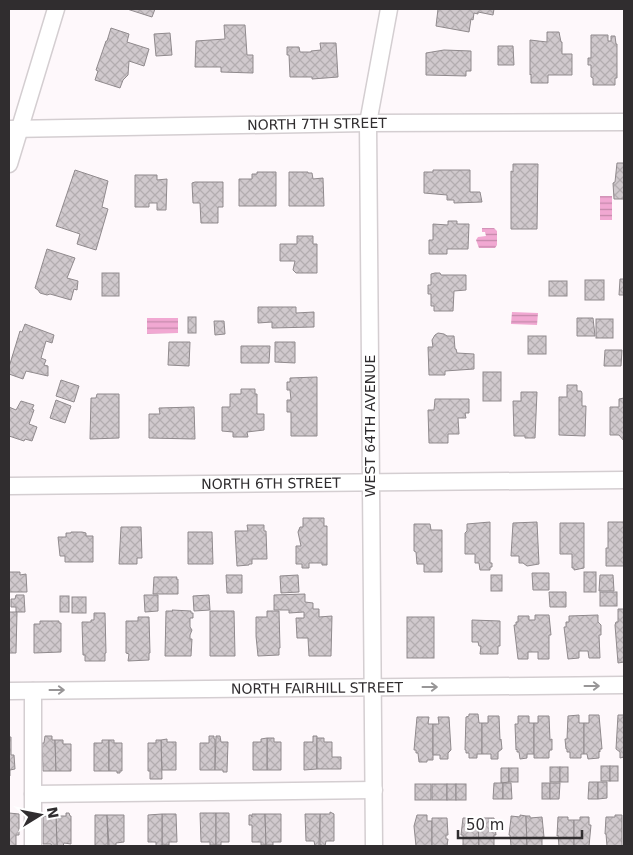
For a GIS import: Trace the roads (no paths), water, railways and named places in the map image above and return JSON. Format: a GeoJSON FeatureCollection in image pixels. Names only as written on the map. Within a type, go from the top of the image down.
{"type":"FeatureCollection","features":[{"type":"Feature","properties":{"kind":"street"},"geometry":{"type":"LineString","coordinates":[[9,164],[14,129],[56,9]]}},
{"type":"Feature","properties":{"kind":"street","name":"WEST 64TH AVENUE"},"geometry":{"type":"LineString","coordinates":[[374,846],[368,123],[389,9]]}},
{"type":"Feature","properties":{"kind":"street","name":"NORTH 7TH STREET"},"geometry":{"type":"LineString","coordinates":[[14,129],[368,123],[624,122]]}},
{"type":"Feature","properties":{"kind":"street","name":"NORTH 6TH STREET"},"geometry":{"type":"LineString","coordinates":[[9,486],[624,480]]}},
{"type":"Feature","properties":{"kind":"street","name":"NORTH FAIRHILL STREET"},"geometry":{"type":"LineString","coordinates":[[9,691],[624,686]]}},
{"type":"Feature","properties":{"kind":"street"},"geometry":{"type":"LineString","coordinates":[[33,690],[33,846]]}},
{"type":"Feature","properties":{"kind":"street"},"geometry":{"type":"LineString","coordinates":[[33,794],[374,790]]}}]}
